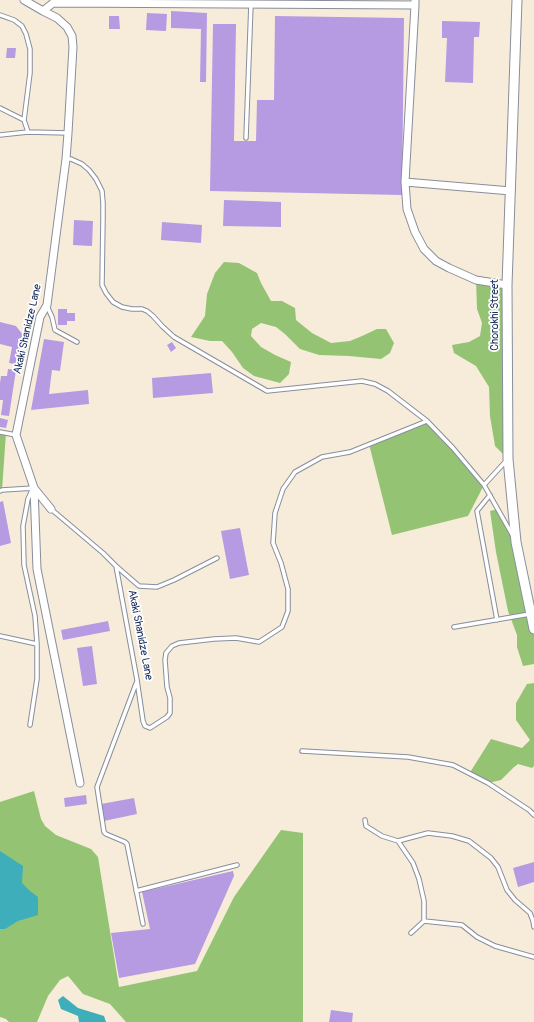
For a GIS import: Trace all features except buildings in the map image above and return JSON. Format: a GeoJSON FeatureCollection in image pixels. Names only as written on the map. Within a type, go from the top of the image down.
{"type":"FeatureCollection","features":[{"type":"Feature","properties":{"kind":"street","name":"Akaki Shanidze Lane"},"geometry":{"type":"LineString","coordinates":[[16,435],[40,317],[47,305],[66,159],[73,47],[72,36],[67,27],[57,18],[24,0]]}},
{"type":"Feature","properties":{"kind":"street","name":"Chorokhi Street"},"geometry":{"type":"LineString","coordinates":[[517,0],[507,285],[508,458],[516,542],[534,629]]}},
{"type":"Feature","properties":{"kind":"street"},"geometry":{"type":"LineString","coordinates":[[43,11],[55,1],[251,4],[264,2],[415,2],[405,182],[407,210],[415,232],[424,249],[436,261],[464,276],[476,280],[507,285]]}},
{"type":"Feature","properties":{"kind":"street"},"geometry":{"type":"LineString","coordinates":[[405,182],[510,190]]}},
{"type":"Feature","properties":{"kind":"street"},"geometry":{"type":"LineString","coordinates":[[16,435],[34,488],[36,569],[80,783]]}},
{"type":"Feature","properties":{"kind":"street"},"geometry":{"type":"LineString","coordinates":[[34,488],[51,509]]}},
{"type":"Feature","properties":{"kind":"lane"},"geometry":{"type":"LineString","coordinates":[[246,138],[251,4]]}},
{"type":"Feature","properties":{"kind":"lane"},"geometry":{"type":"LineString","coordinates":[[0,15],[14,20],[22,26],[30,49],[30,73],[24,120],[28,132]]}},
{"type":"Feature","properties":{"kind":"lane"},"geometry":{"type":"LineString","coordinates":[[0,108],[24,120]]}},
{"type":"Feature","properties":{"kind":"lane"},"geometry":{"type":"LineString","coordinates":[[0,135],[28,132],[68,133]]}},
{"type":"Feature","properties":{"kind":"lane"},"geometry":{"type":"LineString","coordinates":[[66,159],[71,159],[82,164],[89,170],[96,179],[102,191],[102,285],[113,302],[122,307],[147,311],[174,337],[267,391],[362,381],[375,384],[388,391],[427,421],[453,448],[484,485],[516,542]]}},
{"type":"Feature","properties":{"kind":"lane"},"geometry":{"type":"LineString","coordinates":[[47,305],[55,330],[78,342]]}},
{"type":"Feature","properties":{"kind":"lane","name":"Akaki Shanidze Lane"},"geometry":{"type":"LineString","coordinates":[[116,566],[138,680],[143,722],[145,726],[150,728],[168,717],[170,713],[170,698],[165,660],[166,653],[172,646],[179,643],[214,639],[236,638],[259,642],[282,627],[288,611],[288,590],[282,563],[273,543],[275,513],[283,489],[295,472],[322,457],[350,452],[427,421]]}},
{"type":"Feature","properties":{"kind":"lane"},"geometry":{"type":"LineString","coordinates":[[0,432],[16,435]]}},
{"type":"Feature","properties":{"kind":"lane"},"geometry":{"type":"LineString","coordinates":[[484,485],[508,458]]}},
{"type":"Feature","properties":{"kind":"lane"},"geometry":{"type":"LineString","coordinates":[[0,491],[34,488]]}},
{"type":"Feature","properties":{"kind":"lane"},"geometry":{"type":"LineString","coordinates":[[30,725],[37,679],[37,644],[35,616],[24,565],[23,526],[28,499],[34,488]]}},
{"type":"Feature","properties":{"kind":"lane"},"geometry":{"type":"LineString","coordinates":[[490,496],[477,511],[496,620]]}},
{"type":"Feature","properties":{"kind":"lane"},"geometry":{"type":"LineString","coordinates":[[51,509],[139,586],[157,587],[217,558]]}},
{"type":"Feature","properties":{"kind":"lane"},"geometry":{"type":"LineString","coordinates":[[454,627],[531,614]]}},
{"type":"Feature","properties":{"kind":"lane"},"geometry":{"type":"LineString","coordinates":[[0,636],[37,644]]}},
{"type":"Feature","properties":{"kind":"lane"},"geometry":{"type":"LineString","coordinates":[[138,680],[97,787],[104,832],[127,844],[143,924]]}},
{"type":"Feature","properties":{"kind":"lane"},"geometry":{"type":"LineString","coordinates":[[302,751],[408,757],[453,765],[488,783],[534,815]]}},
{"type":"Feature","properties":{"kind":"lane"},"geometry":{"type":"LineString","coordinates":[[365,820],[366,826],[382,836],[398,841],[428,833],[452,836],[469,841],[491,858],[498,867],[507,890],[515,900],[530,913],[534,927]]}},
{"type":"Feature","properties":{"kind":"lane"},"geometry":{"type":"LineString","coordinates":[[398,841],[413,863],[419,879],[424,901],[424,921]]}},
{"type":"Feature","properties":{"kind":"lane"},"geometry":{"type":"LineString","coordinates":[[136,891],[237,865]]}},
{"type":"Feature","properties":{"kind":"lane"},"geometry":{"type":"LineString","coordinates":[[410,933],[424,921],[462,925],[477,937],[495,946],[534,957]]}},
{"type":"Feature","properties":{"kind":"green space"},"geometry":{"type":"Polygon","coordinates":[[[224,262],[239,263],[257,273],[271,301],[282,301],[295,308],[296,320],[312,333],[331,343],[350,341],[377,329],[386,329],[394,343],[390,353],[381,359],[319,355],[300,349],[276,327],[261,323],[252,329],[251,336],[261,347],[291,362],[289,374],[280,383],[254,376],[243,368],[222,341],[210,341],[191,337],[205,316],[207,294],[215,273],[224,262]]]}},
{"type":"Feature","properties":{"kind":"green space"},"geometry":{"type":"Polygon","coordinates":[[[476,280],[507,285],[508,459],[495,446],[490,416],[489,387],[476,366],[454,353],[452,345],[469,342],[480,336],[482,323],[477,309],[476,280]]]}},
{"type":"Feature","properties":{"kind":"green space"},"geometry":{"type":"Polygon","coordinates":[[[427,421],[484,485],[468,516],[392,535],[369,444],[427,421]]]}},
{"type":"Feature","properties":{"kind":"green space"},"geometry":{"type":"Polygon","coordinates":[[[0,432],[6,433],[2,490],[0,491],[0,432]]]}},
{"type":"Feature","properties":{"kind":"green space"},"geometry":{"type":"Polygon","coordinates":[[[498,509],[516,542],[534,629],[534,664],[523,666],[517,647],[517,635],[508,611],[496,552],[490,511],[498,509]]]}},
{"type":"Feature","properties":{"kind":"green space"},"geometry":{"type":"Polygon","coordinates":[[[534,683],[534,766],[532,768],[518,764],[501,780],[488,783],[469,774],[491,739],[522,748],[530,740],[516,720],[516,703],[527,684],[534,683]]]}},
{"type":"Feature","properties":{"kind":"green space"},"geometry":{"type":"Polygon","coordinates":[[[34,791],[41,819],[45,826],[56,835],[91,849],[98,857],[119,987],[197,971],[234,897],[281,830],[303,833],[303,1022],[126,1022],[110,1004],[83,994],[68,976],[60,980],[48,996],[37,1022],[9,1022],[0,1017],[0,802],[34,791]]]}},
{"type":"Feature","properties":{"kind":"water"},"geometry":{"type":"Polygon","coordinates":[[[0,851],[23,866],[22,883],[38,897],[38,915],[18,921],[5,929],[0,929],[0,851]]]}},
{"type":"Feature","properties":{"kind":"water"},"geometry":{"type":"Polygon","coordinates":[[[63,996],[78,1008],[104,1016],[106,1022],[79,1022],[78,1016],[61,1009],[58,1000],[63,996]]]}}]}
